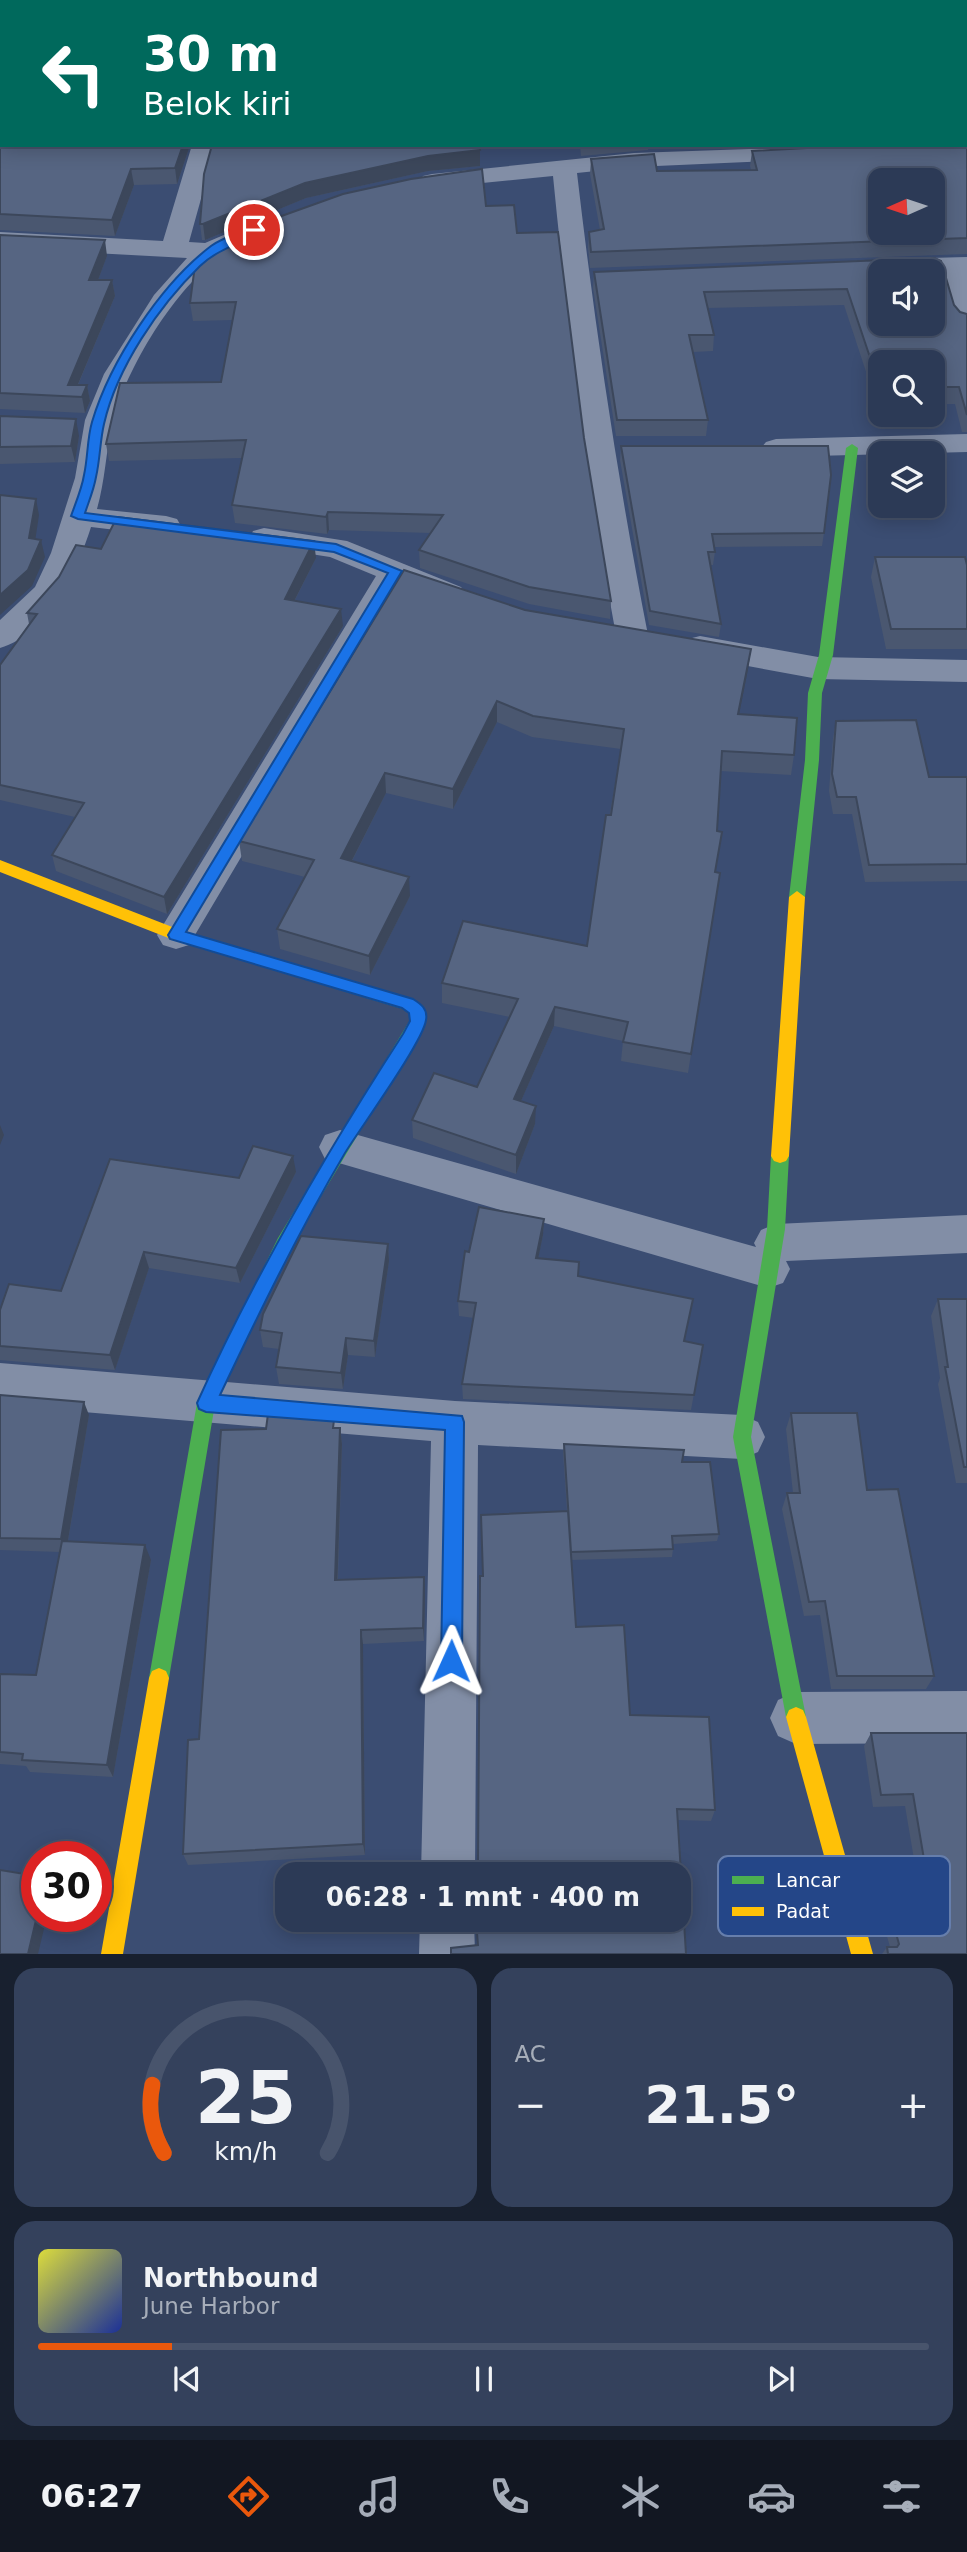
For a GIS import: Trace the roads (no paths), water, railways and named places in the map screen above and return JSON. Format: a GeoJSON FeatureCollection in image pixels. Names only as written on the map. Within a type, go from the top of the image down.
{"type":"FeatureCollection","features":[{"type":"Feature","properties":{"kind":"street"},"geometry":{"type":"LineString","coordinates":[[174,249],[203,147]]}},
{"type":"Feature","properties":{"kind":"street"},"geometry":{"type":"LineString","coordinates":[[404,185],[564,166],[688,156],[826,154]]}},
{"type":"Feature","properties":{"kind":"street"},"geometry":{"type":"LineString","coordinates":[[564,166],[590,279],[616,448],[615,546],[642,637],[818,668],[967,671]]}},
{"type":"Feature","properties":{"kind":"street"},"geometry":{"type":"LineString","coordinates":[[2,633],[46,594],[78,516],[90,477],[84,424],[109,390],[136,342],[164,301],[211,251],[234,238],[291,216]]}},
{"type":"Feature","properties":{"kind":"street"},"geometry":{"type":"LineString","coordinates":[[0,240],[211,251]]}},
{"type":"Feature","properties":{"kind":"street"},"geometry":{"type":"LineString","coordinates":[[867,268],[959,265],[967,320]]}},
{"type":"Feature","properties":{"kind":"street"},"geometry":{"type":"LineString","coordinates":[[755,448],[852,448],[967,443]]}},
{"type":"Feature","properties":{"kind":"street"},"geometry":{"type":"LineString","coordinates":[[835,1856],[796,1718],[742,1437],[772,1256],[781,1105],[818,668],[825,655],[852,448]]}},
{"type":"Feature","properties":{"kind":"street"},"geometry":{"type":"LineString","coordinates":[[78,516],[336,548],[473,601]]}},
{"type":"Feature","properties":{"kind":"street"},"geometry":{"type":"LineString","coordinates":[[176,935],[395,571]]}},
{"type":"Feature","properties":{"kind":"street"},"geometry":{"type":"LineString","coordinates":[[0,866],[176,935],[408,1003],[417,1010],[418,1021],[410,1038],[340,1147],[263,1282],[206,1403],[112,1954]]}},
{"type":"Feature","properties":{"kind":"street"},"geometry":{"type":"LineString","coordinates":[[340,1147],[772,1256],[967,1234]]}},
{"type":"Feature","properties":{"kind":"street"},"geometry":{"type":"LineString","coordinates":[[0,1384],[455,1422],[742,1437]]}},
{"type":"Feature","properties":{"kind":"street"},"geometry":{"type":"LineString","coordinates":[[448,1862],[455,1422]]}},
{"type":"Feature","properties":{"kind":"street"},"geometry":{"type":"LineString","coordinates":[[796,1718],[967,1717]]}},
{"type":"Feature","properties":{"kind":"street"},"geometry":{"type":"LineString","coordinates":[[447,1932],[447,1954]]}},
{"type":"Feature","properties":{"kind":"street"},"geometry":{"type":"LineString","coordinates":[[857,1936],[862,1954]]}}]}
